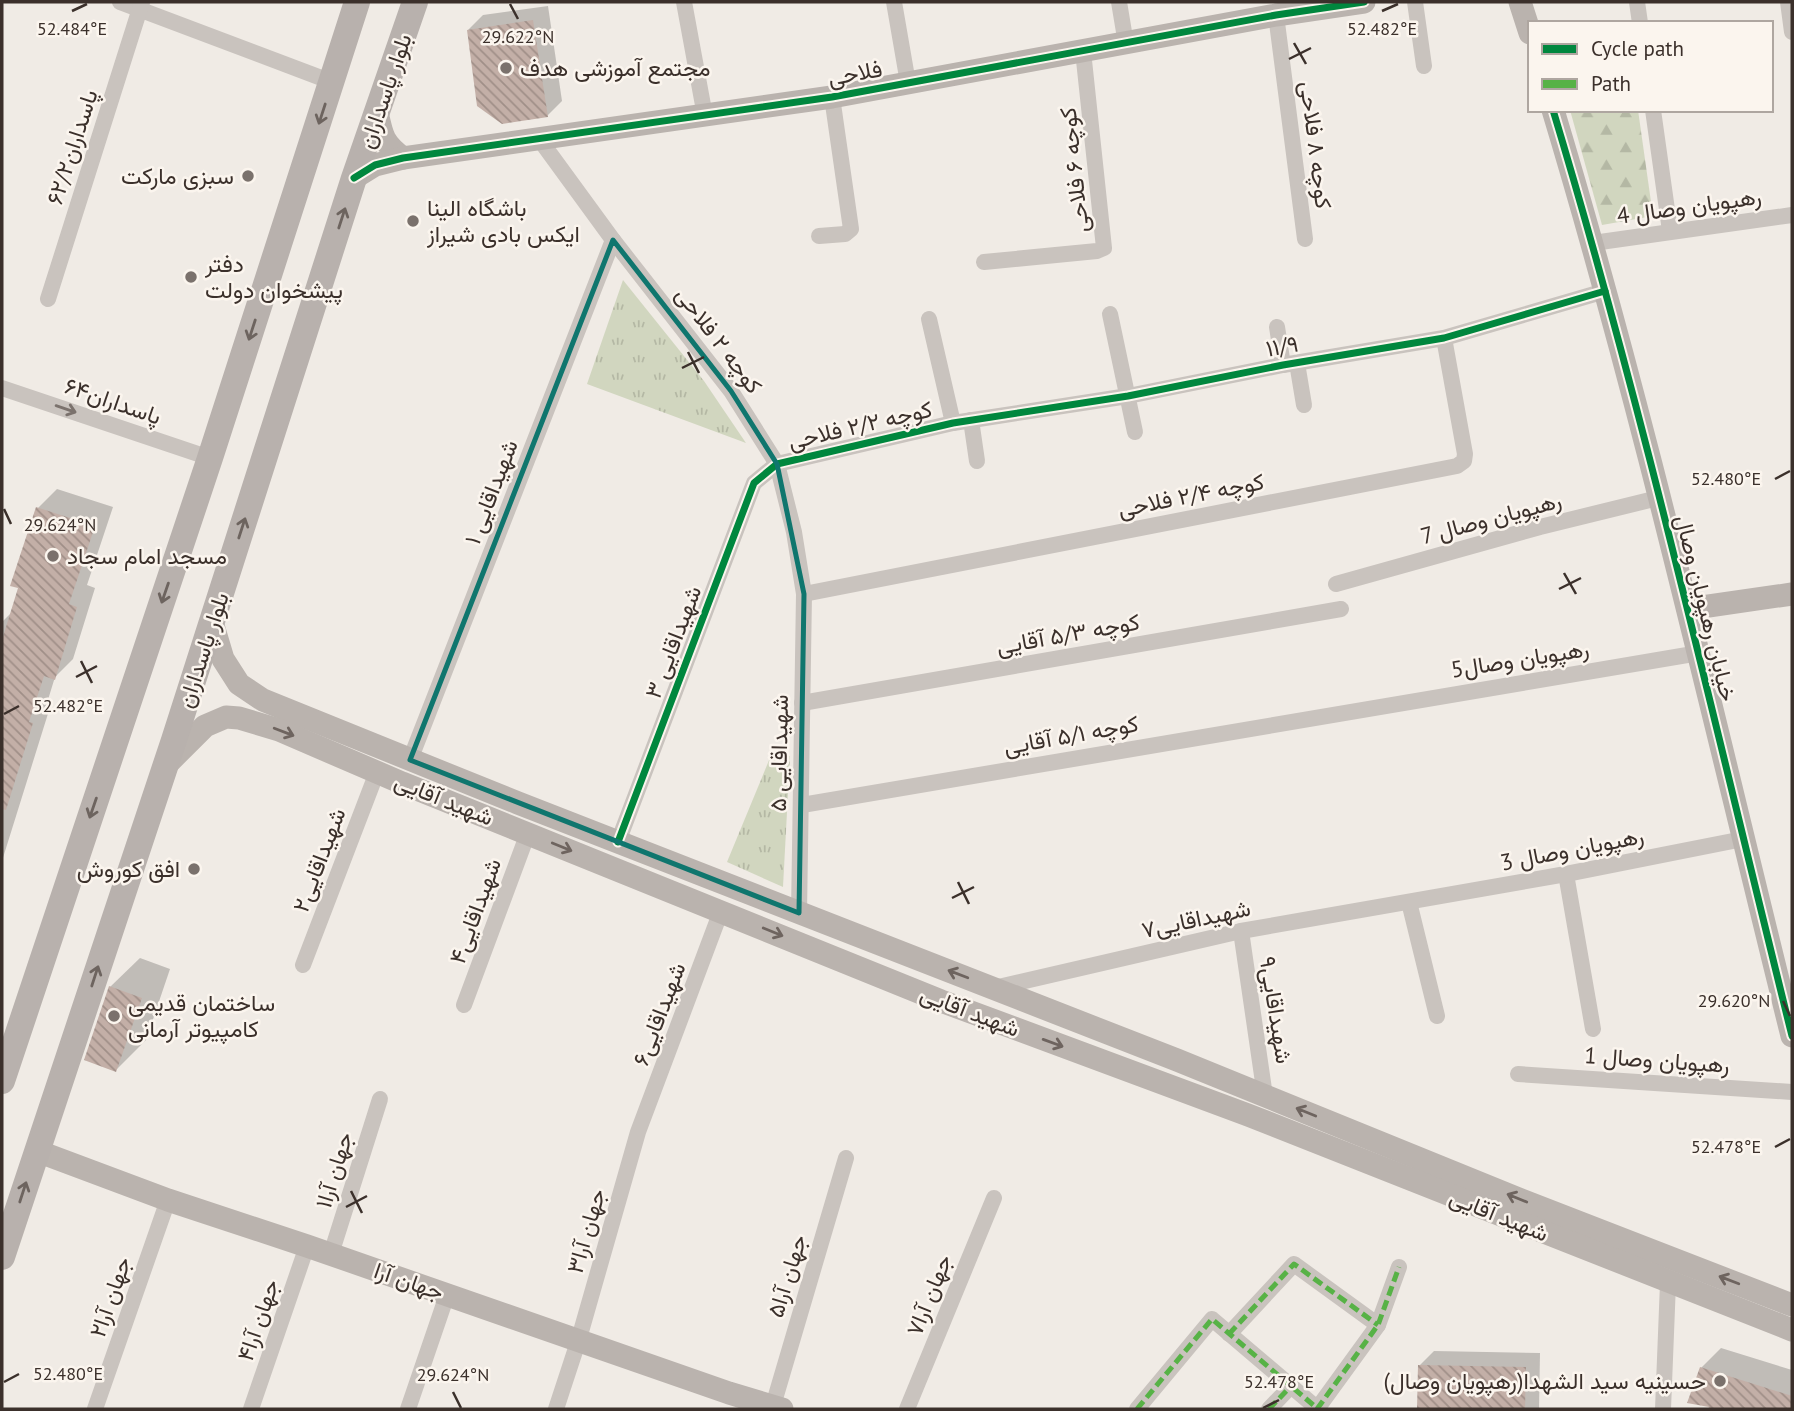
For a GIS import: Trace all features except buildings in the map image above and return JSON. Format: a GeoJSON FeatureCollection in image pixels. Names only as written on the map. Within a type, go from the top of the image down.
{"type":"FeatureCollection","features":[{"type":"Feature","properties":{"kind":"main road"},"geometry":{"type":"LineString","coordinates":[[2,1081],[210,458],[357,2]]}},
{"type":"Feature","properties":{"kind":"main road","name":"بلوار پاسداران"},"geometry":{"type":"LineString","coordinates":[[2,1257],[212,622],[354,178],[415,2]]}},
{"type":"Feature","properties":{"kind":"main road","name":"فلاحی"},"geometry":{"type":"LineString","coordinates":[[354,178],[374,165],[402,158],[832,97],[1356,2]]}},
{"type":"Feature","properties":{"kind":"main road"},"geometry":{"type":"LineString","coordinates":[[1520,2],[1528,27]]}},
{"type":"Feature","properties":{"kind":"main road"},"geometry":{"type":"LineString","coordinates":[[377,112],[383,139],[390,149],[402,158]]}},
{"type":"Feature","properties":{"kind":"main road","name":"خیابان رهپویان وصال"},"geometry":{"type":"LineString","coordinates":[[1554,112],[1593,243],[1688,609],[1792,1036]]}},
{"type":"Feature","properties":{"kind":"main road"},"geometry":{"type":"LineString","coordinates":[[1688,609],[1792,594]]}},
{"type":"Feature","properties":{"kind":"main road","name":"شهید آقایی"},"geometry":{"type":"LineString","coordinates":[[212,622],[223,659],[239,684],[263,700],[1792,1305]]}},
{"type":"Feature","properties":{"kind":"main road"},"geometry":{"type":"LineString","coordinates":[[239,718],[233,711],[234,698],[240,693],[250,691]]}},
{"type":"Feature","properties":{"kind":"main road","name":"شهید آقایی"},"geometry":{"type":"LineString","coordinates":[[164,768],[205,726],[226,717],[239,718],[279,730],[942,1001],[1248,1115],[1792,1330]]}},
{"type":"Feature","properties":{"kind":"main road"},"geometry":{"type":"LineString","coordinates":[[377,772],[385,750]]}},
{"type":"Feature","properties":{"kind":"main road","name":"جهان آرا"},"geometry":{"type":"LineString","coordinates":[[37,1151],[168,1200],[331,1254],[579,1342],[726,1401],[775,1408]]}},
{"type":"Feature","properties":{"kind":"main road"},"geometry":{"type":"LineString","coordinates":[[1424,1186],[1432,1164]]}},
{"type":"Feature","properties":{"kind":"street"},"geometry":{"type":"LineString","coordinates":[[120,2],[141,5],[332,82]]}},
{"type":"Feature","properties":{"kind":"street"},"geometry":{"type":"LineString","coordinates":[[684,2],[705,116]]}},
{"type":"Feature","properties":{"kind":"street"},"geometry":{"type":"LineString","coordinates":[[894,2],[908,83]]}},
{"type":"Feature","properties":{"kind":"street"},"geometry":{"type":"LineString","coordinates":[[1119,2],[1126,44]]}},
{"type":"Feature","properties":{"kind":"street"},"geometry":{"type":"LineString","coordinates":[[1415,2],[1424,66]]}},
{"type":"Feature","properties":{"kind":"street"},"geometry":{"type":"LineString","coordinates":[[1637,2],[1640,21]]}},
{"type":"Feature","properties":{"kind":"street"},"geometry":{"type":"LineString","coordinates":[[1788,2],[1792,32]]}},
{"type":"Feature","properties":{"kind":"street","name":"پاسداران۶۲/۲"},"geometry":{"type":"LineString","coordinates":[[48,299],[141,5]]}},
{"type":"Feature","properties":{"kind":"street","name":"کوچه ۸ فلاحی"},"geometry":{"type":"LineString","coordinates":[[1276,15],[1305,239]]}},
{"type":"Feature","properties":{"kind":"street","name":"کوچه ۶ فلاحی"},"geometry":{"type":"LineString","coordinates":[[984,262],[1097,251],[1104,248],[1083,51]]}},
{"type":"Feature","properties":{"kind":"street"},"geometry":{"type":"LineString","coordinates":[[819,236],[845,234],[851,229],[832,97]]}},
{"type":"Feature","properties":{"kind":"street"},"geometry":{"type":"LineString","coordinates":[[1653,112],[1670,231]]}},
{"type":"Feature","properties":{"kind":"street","name":"کوچه ۲ فلاحی"},"geometry":{"type":"LineString","coordinates":[[540,139],[613,240],[717,372],[777,464],[794,532],[804,594]]}},
{"type":"Feature","properties":{"kind":"street","name":"4 رهپویان وصال"},"geometry":{"type":"LineString","coordinates":[[1593,243],[1792,215]]}},
{"type":"Feature","properties":{"kind":"street","name":"۱ شهیداقایی"},"geometry":{"type":"LineString","coordinates":[[410,760],[613,240]]}},
{"type":"Feature","properties":{"kind":"street","name":"۱۱/۹"},"geometry":{"type":"LineString","coordinates":[[953,423],[1128,396],[1290,364],[1444,338],[1605,291]]}},
{"type":"Feature","properties":{"kind":"street"},"geometry":{"type":"LineString","coordinates":[[1110,314],[1135,432]]}},
{"type":"Feature","properties":{"kind":"street","name":"کوچه ۲/۲ فلاحی"},"geometry":{"type":"LineString","coordinates":[[777,464],[953,423],[929,319]]}},
{"type":"Feature","properties":{"kind":"street"},"geometry":{"type":"LineString","coordinates":[[1277,327],[1304,405]]}},
{"type":"Feature","properties":{"kind":"street","name":"کوچه ۲/۴ فلاحی"},"geometry":{"type":"LineString","coordinates":[[804,594],[1457,466],[1464,461],[1465,454],[1444,338]]}},
{"type":"Feature","properties":{"kind":"street","name":"پاسداران۶۴"},"geometry":{"type":"LineString","coordinates":[[2,387],[210,458]]}},
{"type":"Feature","properties":{"kind":"street"},"geometry":{"type":"LineString","coordinates":[[971,420],[977,461]]}},
{"type":"Feature","properties":{"kind":"street","name":"۳ شهیداقایی"},"geometry":{"type":"LineString","coordinates":[[618,842],[754,483],[777,464]]}},
{"type":"Feature","properties":{"kind":"street","name":"7 رهپویان وصال"},"geometry":{"type":"LineString","coordinates":[[1336,584],[1540,527],[1658,498]]}},
{"type":"Feature","properties":{"kind":"street","name":"۵ شهیداقایی"},"geometry":{"type":"LineString","coordinates":[[799,913],[804,594]]}},
{"type":"Feature","properties":{"kind":"street","name":"کوچه ۵/۳ آقایی"},"geometry":{"type":"LineString","coordinates":[[802,703],[1341,609]]}},
{"type":"Feature","properties":{"kind":"street","name":"رهپویان وصال5"},"geometry":{"type":"LineString","coordinates":[[1349,710],[1699,653]]}},
{"type":"Feature","properties":{"kind":"street","name":"کوچه ۵/۱ آقایی"},"geometry":{"type":"LineString","coordinates":[[802,805],[1349,710]]}},
{"type":"Feature","properties":{"kind":"street","name":"شهیداقایی۲"},"geometry":{"type":"LineString","coordinates":[[303,965],[377,772]]}},
{"type":"Feature","properties":{"kind":"street","name":"شهیداقایی۴"},"geometry":{"type":"LineString","coordinates":[[464,1005],[528,833]]}},
{"type":"Feature","properties":{"kind":"street","name":"3 رهپویان وصال"},"geometry":{"type":"LineString","coordinates":[[1409,902],[1743,839]]}},
{"type":"Feature","properties":{"kind":"street"},"geometry":{"type":"LineString","coordinates":[[1566,874],[1593,1028]]}},
{"type":"Feature","properties":{"kind":"street"},"geometry":{"type":"LineString","coordinates":[[1409,902],[1437,1016]]}},
{"type":"Feature","properties":{"kind":"street","name":"شهیداقایی۷"},"geometry":{"type":"LineString","coordinates":[[993,988],[1241,931],[1409,902]]}},
{"type":"Feature","properties":{"kind":"street","name":"شهیداقایی۶"},"geometry":{"type":"LineString","coordinates":[[638,1132],[721,911]]}},
{"type":"Feature","properties":{"kind":"street","name":"شهیداقایی۹"},"geometry":{"type":"LineString","coordinates":[[1241,931],[1265,1096]]}},
{"type":"Feature","properties":{"kind":"street","name":"1 رهپویان وصال"},"geometry":{"type":"LineString","coordinates":[[1518,1074],[1792,1091]]}},
{"type":"Feature","properties":{"kind":"street","name":"جهان آرا۱"},"geometry":{"type":"LineString","coordinates":[[331,1254],[380,1099]]}},
{"type":"Feature","properties":{"kind":"street","name":"جهان آرا۳"},"geometry":{"type":"LineString","coordinates":[[556,1409],[579,1342],[638,1132]]}},
{"type":"Feature","properties":{"kind":"street","name":"جهان آرا۵"},"geometry":{"type":"LineString","coordinates":[[775,1408],[846,1158]]}},
{"type":"Feature","properties":{"kind":"street","name":"جهان آرا۷"},"geometry":{"type":"LineString","coordinates":[[907,1409],[994,1198]]}},
{"type":"Feature","properties":{"kind":"street","name":"جهان آرا۲"},"geometry":{"type":"LineString","coordinates":[[94,1409],[168,1200]]}},
{"type":"Feature","properties":{"kind":"street","name":"جهان آرا۴"},"geometry":{"type":"LineString","coordinates":[[251,1409],[307,1246]]}},
{"type":"Feature","properties":{"kind":"street"},"geometry":{"type":"LineString","coordinates":[[1229,1334],[1294,1264],[1378,1325]]}},
{"type":"Feature","properties":{"kind":"street"},"geometry":{"type":"LineString","coordinates":[[1137,1409],[1212,1319],[1317,1409],[1378,1325],[1399,1267]]}},
{"type":"Feature","properties":{"kind":"street"},"geometry":{"type":"LineString","coordinates":[[1663,1409],[1668,1283]]}},
{"type":"Feature","properties":{"kind":"street"},"geometry":{"type":"LineString","coordinates":[[408,1409],[447,1295]]}},
{"type":"Feature","properties":{"kind":"street"},"geometry":{"type":"LineString","coordinates":[[1269,1409],[1292,1385]]}},
{"type":"Feature","properties":{"kind":"highlighted area"},"geometry":{"type":"Polygon","coordinates":[[[613,240],[731,391],[777,464],[804,594],[799,913],[410,760],[613,240]]]}},
{"type":"Feature","properties":{"kind":"green space"},"geometry":{"type":"Polygon","coordinates":[[[1571,112],[1638,112],[1653,216],[1602,225],[1571,112]]]}},
{"type":"Feature","properties":{"kind":"green space"},"geometry":{"type":"Polygon","coordinates":[[[623,280],[704,381],[746,443],[587,384],[623,280]]]}},
{"type":"Feature","properties":{"kind":"green space"},"geometry":{"type":"Polygon","coordinates":[[[772,753],[790,756],[783,887],[727,862],[772,753]]]}},
{"type":"Feature","properties":{"kind":"marked path"},"geometry":{"type":"LineString","coordinates":[[1229,1334],[1294,1264],[1378,1325]]}},
{"type":"Feature","properties":{"kind":"marked path"},"geometry":{"type":"LineString","coordinates":[[1317,1409],[1378,1325],[1399,1267]]}},
{"type":"Feature","properties":{"kind":"marked path"},"geometry":{"type":"LineString","coordinates":[[1137,1409],[1212,1319],[1318,1409]]}},
{"type":"Feature","properties":{"kind":"marked path"},"geometry":{"type":"LineString","coordinates":[[1269,1409],[1292,1385]]}},
{"type":"Feature","properties":{"kind":"cycle path"},"geometry":{"type":"LineString","coordinates":[[354,178],[375,165],[403,158],[832,97],[1276,15],[1364,2]]}},
{"type":"Feature","properties":{"kind":"cycle path"},"geometry":{"type":"LineString","coordinates":[[1554,112],[1649,456],[1792,1036]]}},
{"type":"Feature","properties":{"kind":"cycle path"},"geometry":{"type":"LineString","coordinates":[[618,842],[754,483],[777,464],[953,423],[1128,396],[1283,365],[1444,338],[1605,291]]}},
{"type":"Feature","properties":{"kind":"place","name":"مجتمع آموزشی هدف"},"geometry":{"type":"Point","coordinates":[506,68]}},
{"type":"Feature","properties":{"kind":"place","name":"سبزی مارکت"},"geometry":{"type":"Point","coordinates":[248,176]}},
{"type":"Feature","properties":{"kind":"place","name":"باشگاه الینا ایکس بادی شیراز"},"geometry":{"type":"Point","coordinates":[413,221]}},
{"type":"Feature","properties":{"kind":"place","name":"دفتر پیشخوان دولت"},"geometry":{"type":"Point","coordinates":[191,277]}},
{"type":"Feature","properties":{"kind":"place","name":"مسجد امام سجاد"},"geometry":{"type":"Point","coordinates":[53,556]}},
{"type":"Feature","properties":{"kind":"place","name":"افق کوروش"},"geometry":{"type":"Point","coordinates":[194,869]}},
{"type":"Feature","properties":{"kind":"place","name":"ساختمان قدیمی کامپیوتر آرمانی"},"geometry":{"type":"Point","coordinates":[114,1016]}},
{"type":"Feature","properties":{"kind":"place","name":"حسینیه سید الشهدا(رهپویان وصال)"},"geometry":{"type":"Point","coordinates":[1720,1381]}}]}
